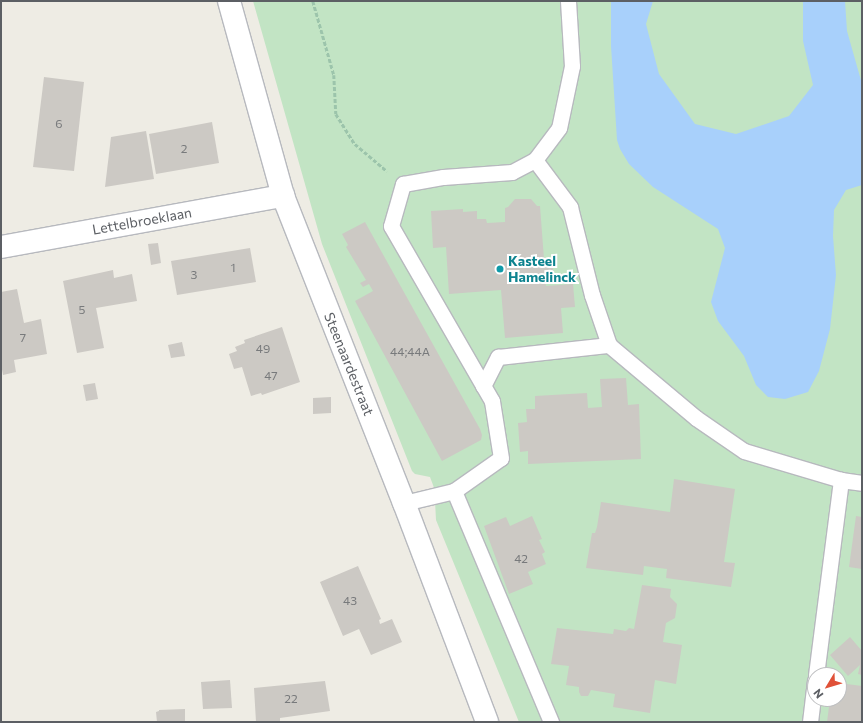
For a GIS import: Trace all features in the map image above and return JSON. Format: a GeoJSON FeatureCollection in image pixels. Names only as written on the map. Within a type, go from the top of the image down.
{"type":"FeatureCollection","features":[{"type":"Feature","properties":{"kind":"street","name":"Steenaardestraat"},"geometry":{"type":"LineString","coordinates":[[229,1],[282,196],[404,503],[487,722]]}},
{"type":"Feature","properties":{"kind":"street","name":"Lettelbroeklaan"},"geometry":{"type":"LineString","coordinates":[[1,247],[282,196]]}},
{"type":"Feature","properties":{"kind":"lane"},"geometry":{"type":"LineString","coordinates":[[404,503],[454,491],[501,458],[492,401],[391,226],[403,184],[443,177],[512,172],[535,160],[559,128],[572,66],[568,1]]}},
{"type":"Feature","properties":{"kind":"lane"},"geometry":{"type":"LineString","coordinates":[[535,160],[570,207],[592,295],[609,345],[696,418],[744,451],[841,480],[862,483]]}},
{"type":"Feature","properties":{"kind":"lane"},"geometry":{"type":"LineString","coordinates":[[483,386],[498,357],[609,345]]}},
{"type":"Feature","properties":{"kind":"lane"},"geometry":{"type":"LineString","coordinates":[[817,667],[841,480]]}},
{"type":"Feature","properties":{"kind":"lane"},"geometry":{"type":"LineString","coordinates":[[454,491],[551,722]]}},
{"type":"Feature","properties":{"kind":"lane"},"geometry":{"type":"LineString","coordinates":[[810,722],[812,707]]}},
{"type":"Feature","properties":{"kind":"path"},"geometry":{"type":"LineString","coordinates":[[313,1],[334,75],[336,114],[355,144],[403,184]]}},
{"type":"Feature","properties":{"kind":"green space"},"geometry":{"type":"Polygon","coordinates":[[[253,1],[862,1],[862,722],[519,722],[436,520],[435,501],[439,501],[430,477],[415,474],[412,471],[322,244],[253,1]]]}},
{"type":"Feature","properties":{"kind":"water"},"geometry":{"type":"Polygon","coordinates":[[[611,1],[653,1],[646,24],[659,74],[695,124],[736,134],[789,116],[813,85],[803,41],[803,1],[845,1],[847,31],[862,84],[862,185],[846,190],[834,210],[833,236],[836,275],[830,329],[819,371],[808,392],[785,399],[768,397],[756,385],[744,356],[718,321],[711,302],[725,248],[718,229],[653,187],[629,164],[620,149],[617,140],[611,46],[611,1]]]}},
{"type":"Feature","properties":{"kind":"building"},"geometry":{"type":"Polygon","coordinates":[[[44,77],[84,82],[74,171],[33,167],[44,77]]]}},
{"type":"Feature","properties":{"kind":"building"},"geometry":{"type":"Polygon","coordinates":[[[212,122],[219,163],[156,174],[149,134],[212,122]]]}},
{"type":"Feature","properties":{"kind":"building"},"geometry":{"type":"Polygon","coordinates":[[[146,131],[154,179],[105,187],[111,137],[146,131]]]}},
{"type":"Feature","properties":{"kind":"building","name":"Kasteel Hamelinck"},"geometry":{"type":"Polygon","coordinates":[[[515,199],[531,199],[537,206],[540,206],[544,259],[547,259],[552,264],[554,274],[549,280],[545,280],[546,286],[573,284],[575,307],[561,308],[563,333],[505,338],[501,290],[449,294],[446,247],[433,248],[431,211],[463,209],[463,212],[477,211],[477,219],[486,219],[487,223],[505,222],[505,208],[508,207],[515,199]]]}},
{"type":"Feature","properties":{"kind":"building"},"geometry":{"type":"Polygon","coordinates":[[[365,222],[482,435],[481,440],[442,461],[355,301],[373,291],[369,284],[363,287],[360,283],[366,280],[346,247],[348,245],[342,234],[365,222]]]}},
{"type":"Feature","properties":{"kind":"building"},"geometry":{"type":"Polygon","coordinates":[[[158,243],[161,263],[151,265],[148,244],[158,243]]]}},
{"type":"Feature","properties":{"kind":"building"},"geometry":{"type":"Polygon","coordinates":[[[250,248],[256,282],[177,295],[171,261],[250,248]]]}},
{"type":"Feature","properties":{"kind":"building"},"geometry":{"type":"Polygon","coordinates":[[[113,270],[114,278],[132,274],[137,301],[96,308],[104,348],[77,353],[63,281],[113,270]]]}},
{"type":"Feature","properties":{"kind":"building"},"geometry":{"type":"Polygon","coordinates":[[[17,289],[24,323],[41,319],[47,354],[14,360],[16,372],[3,375],[1,364],[1,292],[17,289]]]}},
{"type":"Feature","properties":{"kind":"building"},"geometry":{"type":"Polygon","coordinates":[[[282,327],[300,382],[262,395],[261,393],[251,396],[242,367],[234,369],[229,354],[237,351],[235,347],[245,343],[244,340],[282,327]]]}},
{"type":"Feature","properties":{"kind":"building"},"geometry":{"type":"Polygon","coordinates":[[[182,342],[185,356],[171,358],[168,345],[182,342]]]}},
{"type":"Feature","properties":{"kind":"building"},"geometry":{"type":"Polygon","coordinates":[[[626,378],[628,405],[639,404],[641,459],[528,464],[528,451],[520,452],[518,423],[527,422],[526,409],[535,409],[535,396],[587,393],[588,408],[602,407],[600,379],[626,378]]]}},
{"type":"Feature","properties":{"kind":"building"},"geometry":{"type":"Polygon","coordinates":[[[95,383],[98,399],[86,401],[83,385],[95,383]]]}},
{"type":"Feature","properties":{"kind":"building"},"geometry":{"type":"Polygon","coordinates":[[[331,397],[331,413],[313,414],[313,398],[331,397]]]}},
{"type":"Feature","properties":{"kind":"building"},"geometry":{"type":"Polygon","coordinates":[[[674,479],[735,489],[724,562],[735,563],[731,587],[666,578],[667,569],[644,566],[643,575],[586,568],[592,533],[595,533],[597,527],[601,502],[670,512],[674,479]]]}},
{"type":"Feature","properties":{"kind":"building"},"geometry":{"type":"Polygon","coordinates":[[[532,516],[542,539],[539,540],[545,552],[542,554],[546,564],[528,572],[533,584],[509,594],[484,526],[506,517],[510,526],[532,516]]]}},
{"type":"Feature","properties":{"kind":"building"},"geometry":{"type":"Polygon","coordinates":[[[856,516],[862,517],[862,569],[849,567],[856,516]]]}},
{"type":"Feature","properties":{"kind":"building"},"geometry":{"type":"Polygon","coordinates":[[[358,566],[381,619],[379,620],[380,624],[392,619],[402,642],[371,655],[359,629],[343,636],[320,582],[358,566]]]}},
{"type":"Feature","properties":{"kind":"building"},"geometry":{"type":"Polygon","coordinates":[[[642,585],[671,589],[670,597],[677,604],[675,618],[666,623],[663,642],[682,645],[676,684],[655,680],[650,713],[613,707],[615,694],[591,690],[588,696],[581,696],[579,687],[566,685],[569,666],[551,664],[557,628],[613,634],[614,629],[626,631],[629,628],[634,629],[642,585]]]}},
{"type":"Feature","properties":{"kind":"building"},"geometry":{"type":"Polygon","coordinates":[[[850,637],[862,651],[862,675],[858,674],[860,665],[848,676],[847,667],[840,667],[830,655],[850,637]]]}},
{"type":"Feature","properties":{"kind":"building"},"geometry":{"type":"Polygon","coordinates":[[[230,680],[232,708],[203,709],[201,682],[230,680]]]}},
{"type":"Feature","properties":{"kind":"building"},"geometry":{"type":"Polygon","coordinates":[[[325,681],[330,711],[280,718],[280,722],[256,722],[254,688],[325,681]]]}},
{"type":"Feature","properties":{"kind":"building"},"geometry":{"type":"Polygon","coordinates":[[[847,684],[862,686],[862,722],[827,722],[829,707],[847,707],[847,684]]]}},
{"type":"Feature","properties":{"kind":"building"},"geometry":{"type":"Polygon","coordinates":[[[185,709],[185,722],[157,722],[156,712],[159,710],[185,709]]]}},
{"type":"Feature","properties":{"kind":"place","name":"Kasteel Hamelinck"},"geometry":{"type":"Point","coordinates":[500,269]}}]}
